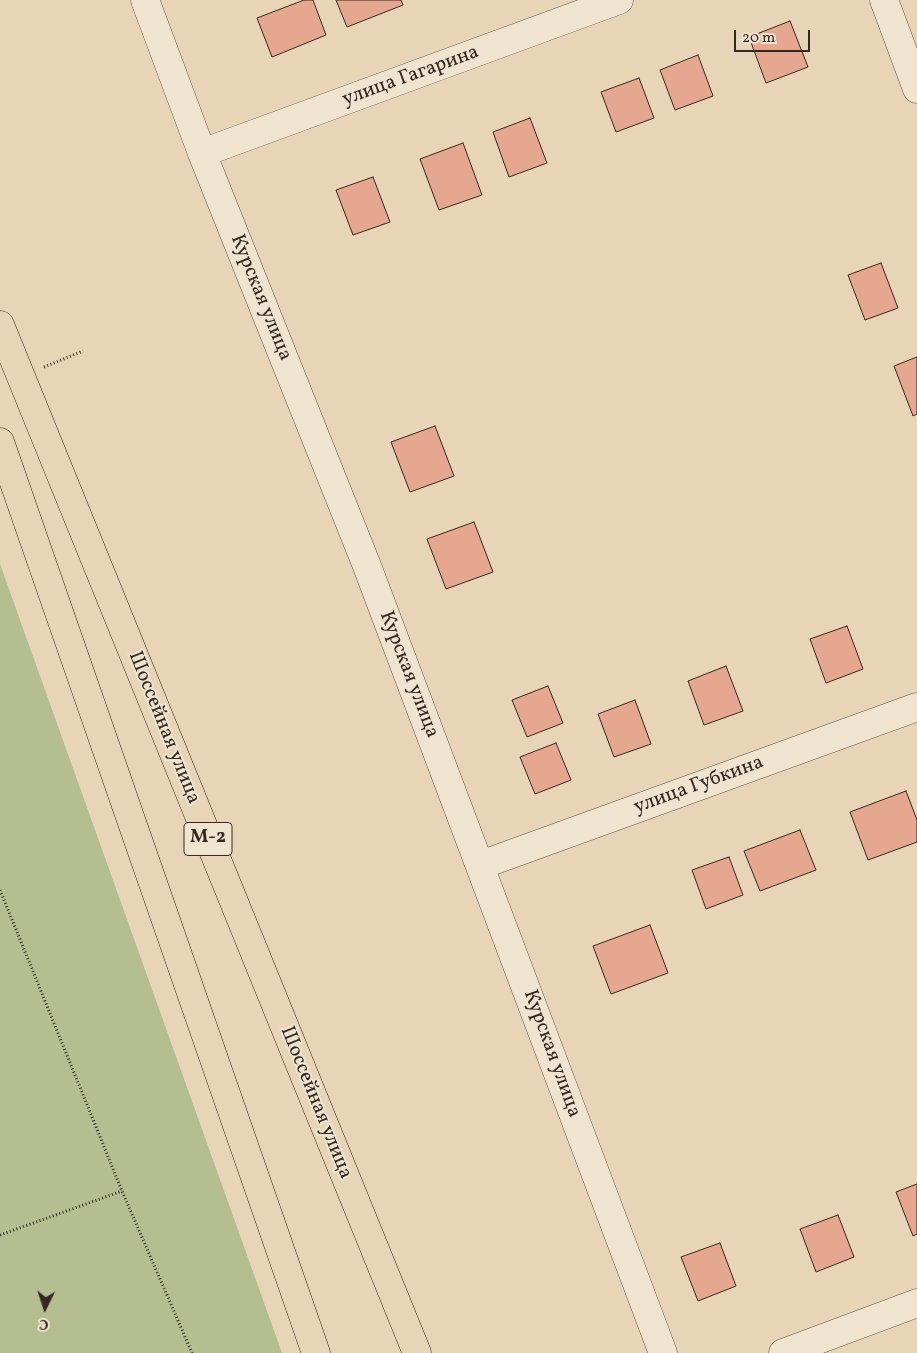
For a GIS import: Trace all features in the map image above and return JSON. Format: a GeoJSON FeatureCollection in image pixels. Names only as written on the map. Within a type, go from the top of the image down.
{"type":"FeatureCollection","features":[{"type":"Feature","properties":{"kind":"highway","name":"Шоссейная улица"},"geometry":{"type":"LineString","coordinates":[[0,325],[417,1353]]}},
{"type":"Feature","properties":{"kind":"highway"},"geometry":{"type":"LineString","coordinates":[[0,442],[316,1353]]}},
{"type":"Feature","properties":{"kind":"street","name":"Курская улица"},"geometry":{"type":"LineString","coordinates":[[145,0],[202,153],[370,576],[481,865],[663,1353]]}},
{"type":"Feature","properties":{"kind":"street","name":"улица Гагарина"},"geometry":{"type":"LineString","coordinates":[[202,153],[619,0]]}},
{"type":"Feature","properties":{"kind":"street"},"geometry":{"type":"LineString","coordinates":[[884,0],[917,89]]}},
{"type":"Feature","properties":{"kind":"street","name":"улица Губкина"},"geometry":{"type":"LineString","coordinates":[[481,865],[917,707]]}},
{"type":"Feature","properties":{"kind":"street"},"geometry":{"type":"LineString","coordinates":[[783,1353],[917,1303]]}},
{"type":"Feature","properties":{"kind":"path"},"geometry":{"type":"LineString","coordinates":[[0,890],[122,1191],[192,1353]]}},
{"type":"Feature","properties":{"kind":"path"},"geometry":{"type":"LineString","coordinates":[[0,1236],[122,1191]]}},
{"type":"Feature","properties":{"kind":"green space"},"geometry":{"type":"Polygon","coordinates":[[[0,564],[282,1353],[0,1353],[0,564]]]}},
{"type":"Feature","properties":{"kind":"building"},"geometry":{"type":"Polygon","coordinates":[[[304,0],[313,0],[326,35],[272,57],[257,18],[304,0]]]}},
{"type":"Feature","properties":{"kind":"building"},"geometry":{"type":"Polygon","coordinates":[[[336,0],[401,0],[403,5],[347,27],[336,0]]]}},
{"type":"Feature","properties":{"kind":"building"},"geometry":{"type":"Polygon","coordinates":[[[790,21],[808,67],[766,83],[749,37],[790,21]]]}},
{"type":"Feature","properties":{"kind":"building"},"geometry":{"type":"Polygon","coordinates":[[[698,55],[713,96],[675,110],[660,70],[698,55]]]}},
{"type":"Feature","properties":{"kind":"building"},"geometry":{"type":"Polygon","coordinates":[[[639,78],[654,118],[616,132],[601,92],[639,78]]]}},
{"type":"Feature","properties":{"kind":"building"},"geometry":{"type":"Polygon","coordinates":[[[530,118],[547,163],[509,177],[493,132],[530,118]]]}},
{"type":"Feature","properties":{"kind":"building"},"geometry":{"type":"Polygon","coordinates":[[[463,143],[482,195],[439,210],[420,159],[463,143]]]}},
{"type":"Feature","properties":{"kind":"building"},"geometry":{"type":"Polygon","coordinates":[[[373,177],[390,222],[353,235],[336,190],[373,177]]]}},
{"type":"Feature","properties":{"kind":"building"},"geometry":{"type":"Polygon","coordinates":[[[881,263],[898,308],[865,320],[848,275],[881,263]]]}},
{"type":"Feature","properties":{"kind":"building"},"geometry":{"type":"Polygon","coordinates":[[[917,357],[917,414],[913,416],[894,366],[917,357]]]}},
{"type":"Feature","properties":{"kind":"building"},"geometry":{"type":"Polygon","coordinates":[[[435,426],[454,476],[410,492],[391,442],[435,426]]]}},
{"type":"Feature","properties":{"kind":"building"},"geometry":{"type":"Polygon","coordinates":[[[474,522],[493,572],[446,589],[427,539],[474,522]]]}},
{"type":"Feature","properties":{"kind":"building"},"geometry":{"type":"Polygon","coordinates":[[[847,626],[863,669],[826,683],[810,639],[847,626]]]}},
{"type":"Feature","properties":{"kind":"building"},"geometry":{"type":"Polygon","coordinates":[[[726,666],[743,711],[704,725],[688,681],[726,666]]]}},
{"type":"Feature","properties":{"kind":"building"},"geometry":{"type":"Polygon","coordinates":[[[548,686],[563,723],[527,737],[512,700],[548,686]]]}},
{"type":"Feature","properties":{"kind":"building"},"geometry":{"type":"Polygon","coordinates":[[[635,700],[651,744],[614,757],[598,714],[635,700]]]}},
{"type":"Feature","properties":{"kind":"building"},"geometry":{"type":"Polygon","coordinates":[[[556,743],[571,780],[535,794],[520,757],[556,743]]]}},
{"type":"Feature","properties":{"kind":"building"},"geometry":{"type":"Polygon","coordinates":[[[906,791],[917,820],[917,842],[868,860],[850,812],[906,791]]]}},
{"type":"Feature","properties":{"kind":"building"},"geometry":{"type":"Polygon","coordinates":[[[800,830],[816,870],[760,891],[744,851],[800,830]]]}},
{"type":"Feature","properties":{"kind":"building"},"geometry":{"type":"Polygon","coordinates":[[[729,857],[743,895],[706,909],[692,870],[729,857]]]}},
{"type":"Feature","properties":{"kind":"building"},"geometry":{"type":"Polygon","coordinates":[[[650,925],[668,973],[611,994],[593,946],[650,925]]]}},
{"type":"Feature","properties":{"kind":"building"},"geometry":{"type":"Polygon","coordinates":[[[917,1184],[917,1234],[913,1236],[896,1192],[917,1184]]]}},
{"type":"Feature","properties":{"kind":"building"},"geometry":{"type":"Polygon","coordinates":[[[838,1215],[854,1257],[816,1272],[800,1229],[838,1215]]]}},
{"type":"Feature","properties":{"kind":"building"},"geometry":{"type":"Polygon","coordinates":[[[720,1243],[736,1286],[698,1301],[681,1257],[720,1243]]]}}]}
